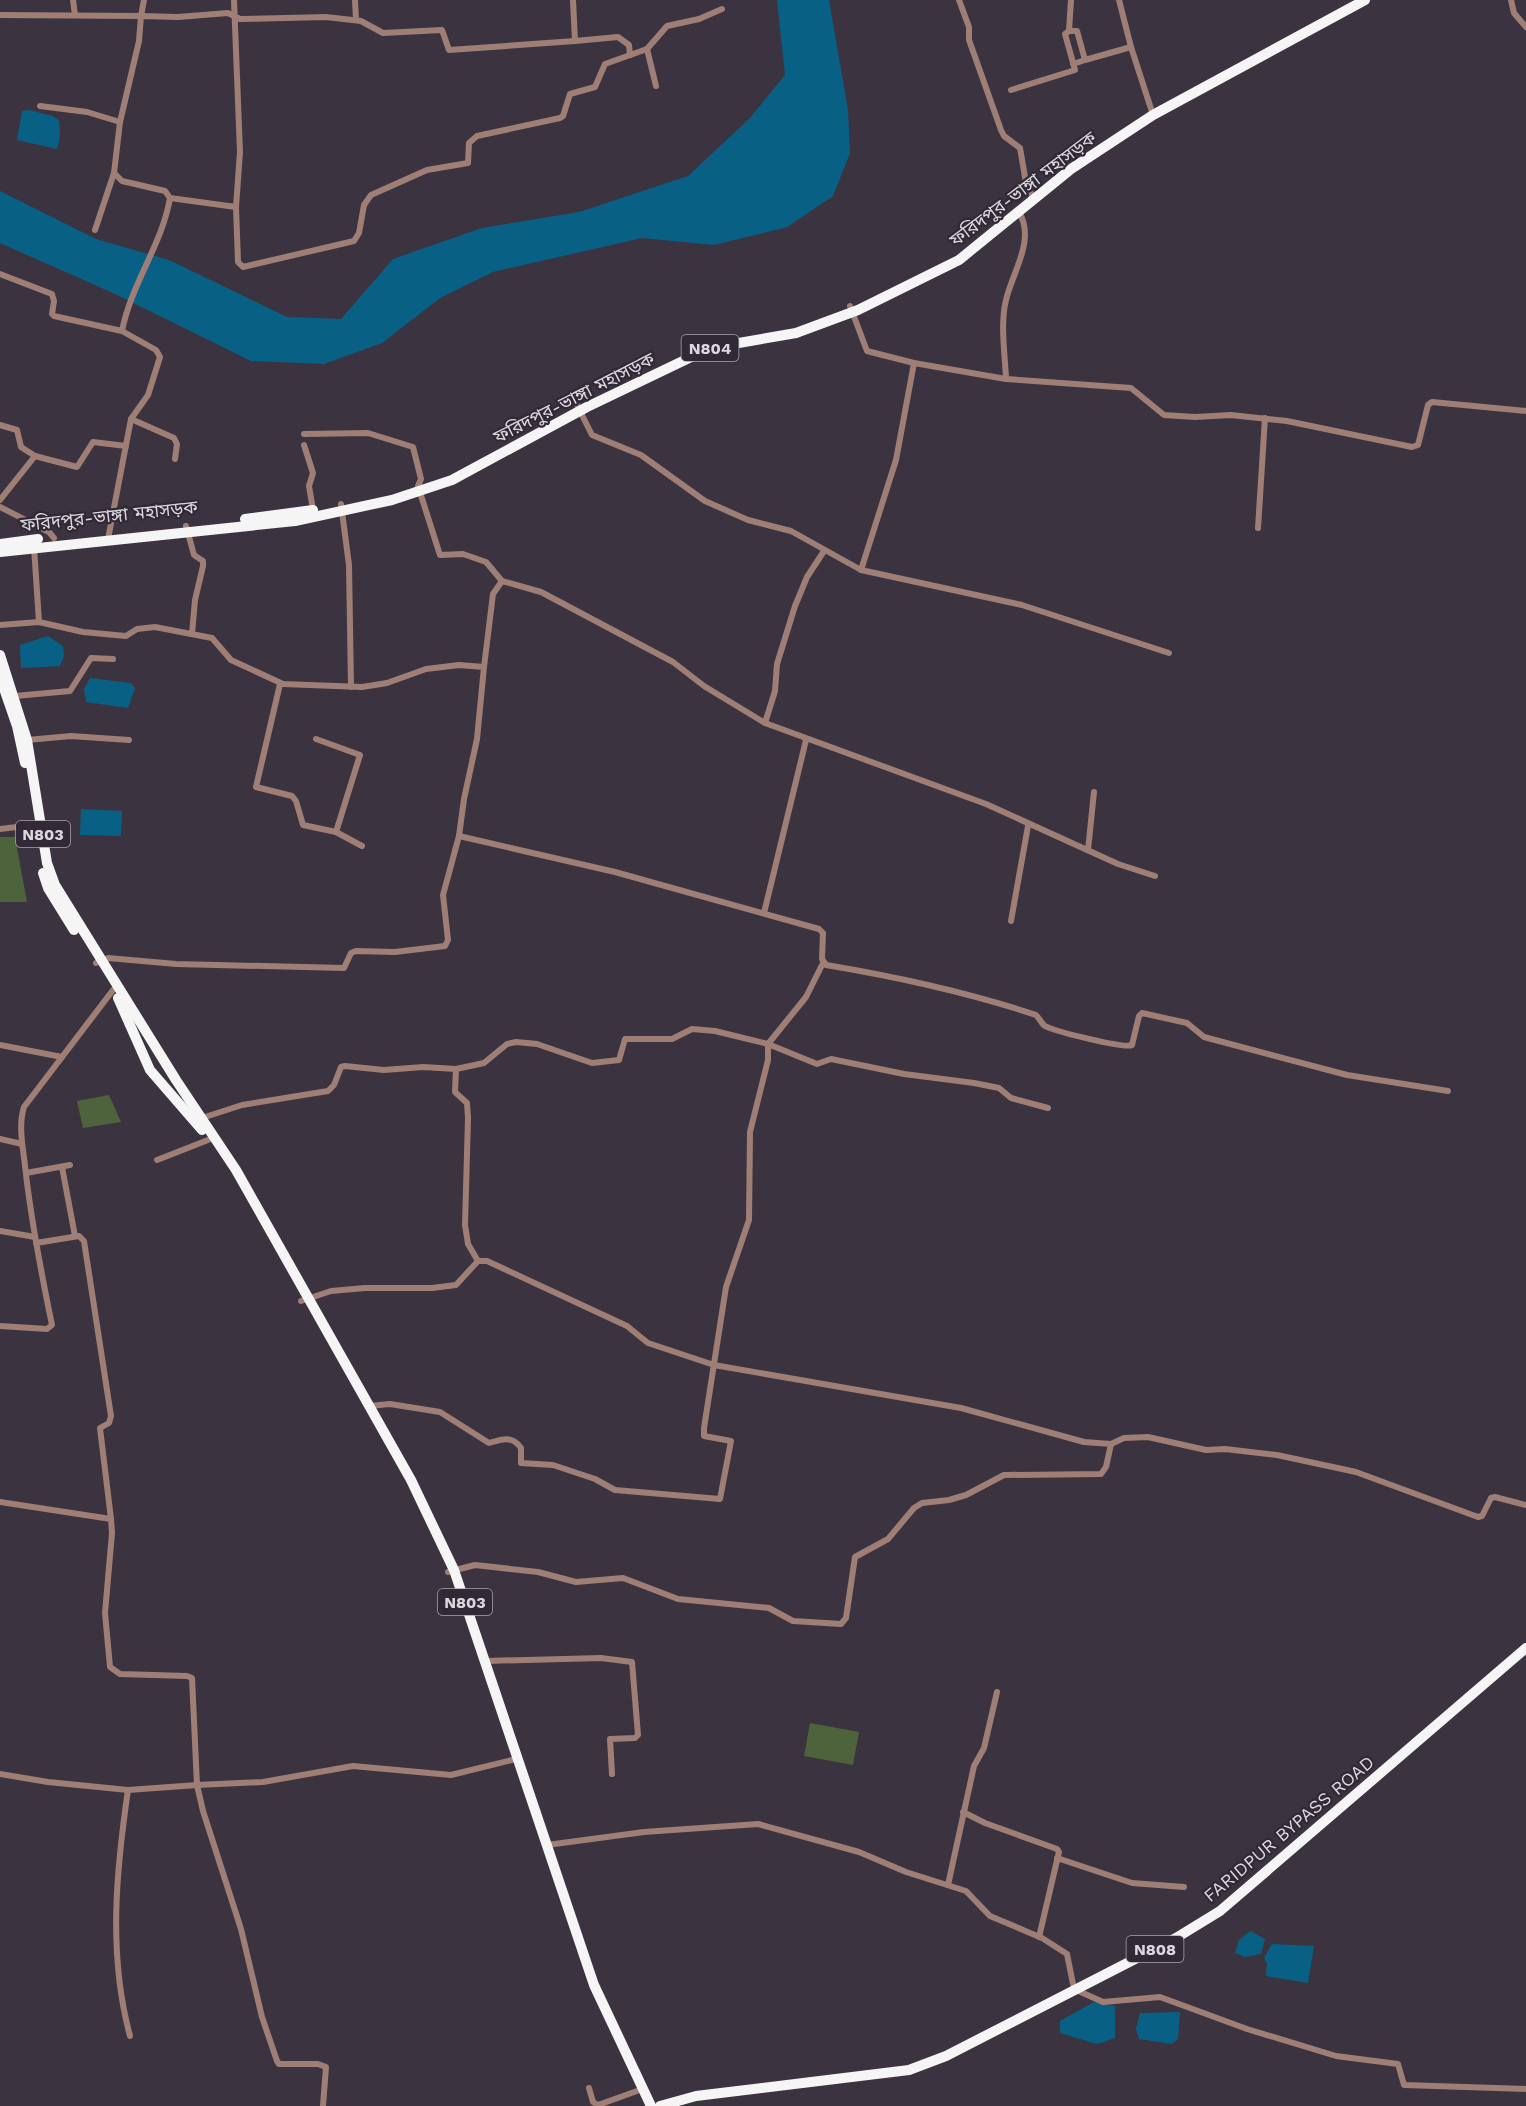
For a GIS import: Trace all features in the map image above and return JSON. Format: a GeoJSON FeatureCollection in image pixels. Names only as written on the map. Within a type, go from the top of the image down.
{"type":"FeatureCollection","features":[{"type":"Feature","properties":{"kind":"highway","name":"ফরিদপুর-ভাঙ্গা মহাসড়ক"},"geometry":{"type":"LineString","coordinates":[[0,544],[34,547],[107,536],[295,517],[419,489],[660,369],[708,342],[795,327],[852,309],[959,260],[1019,212],[1067,164],[1097,148],[1152,112],[1350,0]]}},
{"type":"Feature","properties":{"kind":"highway","name":"ফরিদপুর-ভাঙ্গা মহাসড়ক"},"geometry":{"type":"LineString","coordinates":[[1152,112],[1365,0]]}},
{"type":"Feature","properties":{"kind":"highway","name":"ফরিদপুর-ভাঙ্গা মহাসড়ক"},"geometry":{"type":"LineString","coordinates":[[852,309],[956,254],[1032,197]]}},
{"type":"Feature","properties":{"kind":"highway","name":"ফরিদপুর-ভাঙ্গা মহাসড়ক"},"geometry":{"type":"LineString","coordinates":[[295,517],[313,510],[342,507]]}},
{"type":"Feature","properties":{"kind":"highway","name":"ফরিদপুর-ভাঙ্গা মহাসড়ক"},"geometry":{"type":"LineString","coordinates":[[0,552],[54,538],[107,536]]}},
{"type":"Feature","properties":{"kind":"highway","name":"N803"},"geometry":{"type":"LineString","coordinates":[[0,654],[27,740],[39,825],[40,864],[48,888],[202,1118],[208,1134],[230,1173],[408,1481]]}},
{"type":"Feature","properties":{"kind":"highway","name":"N803"},"geometry":{"type":"LineString","coordinates":[[0,677],[17,726],[39,825]]}},
{"type":"Feature","properties":{"kind":"highway","name":"N803"},"geometry":{"type":"LineString","coordinates":[[115,988],[150,1070],[174,1101],[208,1134]]}},
{"type":"Feature","properties":{"kind":"highway","name":"N803"},"geometry":{"type":"LineString","coordinates":[[339,1361],[369,1406],[451,1571],[542,1838],[588,1988],[644,2106]]}},
{"type":"Feature","properties":{"kind":"highway","name":"N803"},"geometry":{"type":"LineString","coordinates":[[467,1617],[486,1661],[512,1760],[542,1838]]}},
{"type":"Feature","properties":{"kind":"highway","name":"FARIDPUR BYPASS ROAD"},"geometry":{"type":"LineString","coordinates":[[660,2106],[675,2100],[707,2095],[909,2070],[946,2056],[1176,1938],[1220,1911],[1526,1648]]}},
{"type":"Feature","properties":{"kind":"highway","name":"N803"},"geometry":{"type":"LineString","coordinates":[[553,1876],[594,1985],[651,2106]]}},
{"type":"Feature","properties":{"kind":"highway","name":"FARIDPUR BYPASS ROAD"},"geometry":{"type":"LineString","coordinates":[[682,2106],[707,2095]]}},
{"type":"Feature","properties":{"kind":"street"},"geometry":{"type":"LineString","coordinates":[[73,0],[75,15]]}},
{"type":"Feature","properties":{"kind":"street"},"geometry":{"type":"LineString","coordinates":[[95,230],[114,173],[120,122],[139,41],[144,0]]}},
{"type":"Feature","properties":{"kind":"street"},"geometry":{"type":"LineString","coordinates":[[234,0],[240,152],[237,207],[238,262],[243,267],[354,241],[359,233],[364,205],[371,195],[427,170],[468,163],[470,143],[477,136],[560,118],[565,112],[570,94],[592,89],[604,64],[647,49],[663,28],[699,19],[722,9]]}},
{"type":"Feature","properties":{"kind":"street"},"geometry":{"type":"LineString","coordinates":[[355,0],[356,20]]}},
{"type":"Feature","properties":{"kind":"street"},"geometry":{"type":"LineString","coordinates":[[573,0],[575,41]]}},
{"type":"Feature","properties":{"kind":"street"},"geometry":{"type":"LineString","coordinates":[[959,0],[969,27],[969,40],[1000,130],[1020,148],[1032,197]]}},
{"type":"Feature","properties":{"kind":"street"},"geometry":{"type":"LineString","coordinates":[[1070,31],[1071,0]]}},
{"type":"Feature","properties":{"kind":"street"},"geometry":{"type":"LineString","coordinates":[[1119,0],[1131,48],[1152,112]]}},
{"type":"Feature","properties":{"kind":"street"},"geometry":{"type":"LineString","coordinates":[[1511,0],[1514,13],[1526,27]]}},
{"type":"Feature","properties":{"kind":"street"},"geometry":{"type":"LineString","coordinates":[[0,15],[178,17],[228,13],[235,18],[289,16],[356,20],[383,33],[442,30],[449,50],[618,37],[629,45],[630,55]]}},
{"type":"Feature","properties":{"kind":"street"},"geometry":{"type":"LineString","coordinates":[[1011,90],[1075,70],[1065,34],[1070,31],[1077,31],[1085,60]]}},
{"type":"Feature","properties":{"kind":"street"},"geometry":{"type":"LineString","coordinates":[[1073,63],[1131,48]]}},
{"type":"Feature","properties":{"kind":"street"},"geometry":{"type":"LineString","coordinates":[[647,49],[656,86]]}},
{"type":"Feature","properties":{"kind":"street"},"geometry":{"type":"LineString","coordinates":[[40,106],[87,112],[120,122]]}},
{"type":"Feature","properties":{"kind":"street"},"geometry":{"type":"LineString","coordinates":[[114,173],[122,181],[165,190],[170,198],[166,222],[126,312],[122,331]]}},
{"type":"Feature","properties":{"kind":"street"},"geometry":{"type":"LineString","coordinates":[[170,198],[237,207]]}},
{"type":"Feature","properties":{"kind":"street"},"geometry":{"type":"LineString","coordinates":[[1005,379],[1006,300],[1020,262],[1025,226],[1019,212]]}},
{"type":"Feature","properties":{"kind":"street"},"geometry":{"type":"LineString","coordinates":[[0,274],[52,294],[54,301],[52,314],[54,316],[122,331],[156,350],[160,357],[148,395],[131,419],[107,536]]}},
{"type":"Feature","properties":{"kind":"street"},"geometry":{"type":"LineString","coordinates":[[852,309],[867,351],[914,363],[1005,379],[1131,388],[1164,415],[1195,417],[1231,415],[1265,418],[1412,447],[1418,445],[1421,440],[1428,405],[1432,402],[1526,411]]}},
{"type":"Feature","properties":{"kind":"street"},"geometry":{"type":"LineString","coordinates":[[861,570],[896,460],[914,363]]}},
{"type":"Feature","properties":{"kind":"street"},"geometry":{"type":"LineString","coordinates":[[579,408],[592,435],[641,455],[705,501],[748,520],[791,531],[861,570],[1012,602],[1169,653]]}},
{"type":"Feature","properties":{"kind":"street"},"geometry":{"type":"LineString","coordinates":[[1258,528],[1265,418]]}},
{"type":"Feature","properties":{"kind":"street"},"geometry":{"type":"LineString","coordinates":[[131,419],[174,438],[177,444],[176,459]]}},
{"type":"Feature","properties":{"kind":"street"},"geometry":{"type":"LineString","coordinates":[[0,425],[17,430],[21,447],[35,456],[77,467],[93,441],[126,446]]}},
{"type":"Feature","properties":{"kind":"street"},"geometry":{"type":"LineString","coordinates":[[304,434],[368,433],[409,444],[413,447],[418,464],[421,479],[419,489],[438,553],[475,556],[486,562],[502,581],[541,592],[663,657],[704,686],[765,723],[806,740],[986,804],[1028,826],[1118,864],[1155,876]]}},
{"type":"Feature","properties":{"kind":"street"},"geometry":{"type":"LineString","coordinates":[[304,445],[313,473],[309,486],[313,510]]}},
{"type":"Feature","properties":{"kind":"street"},"geometry":{"type":"LineString","coordinates":[[0,500],[35,456]]}},
{"type":"Feature","properties":{"kind":"street"},"geometry":{"type":"LineString","coordinates":[[0,507],[49,532],[54,538]]}},
{"type":"Feature","properties":{"kind":"street"},"geometry":{"type":"LineString","coordinates":[[342,507],[349,566],[351,687]]}},
{"type":"Feature","properties":{"kind":"street"},"geometry":{"type":"LineString","coordinates":[[187,528],[194,555],[203,561],[195,600],[192,634]]}},
{"type":"Feature","properties":{"kind":"street"},"geometry":{"type":"LineString","coordinates":[[34,547],[39,622]]}},
{"type":"Feature","properties":{"kind":"street"},"geometry":{"type":"LineString","coordinates":[[765,723],[775,691],[777,664],[795,606],[807,577],[824,550]]}},
{"type":"Feature","properties":{"kind":"street"},"geometry":{"type":"LineString","coordinates":[[98,962],[108,958],[176,964],[295,969],[344,968],[351,953],[356,951],[395,952],[445,946],[448,940],[442,895],[459,836],[464,798],[477,739],[492,594],[502,581]]}},
{"type":"Feature","properties":{"kind":"street"},"geometry":{"type":"LineString","coordinates":[[0,625],[39,622],[83,632],[119,636],[126,636],[145,626],[212,638],[231,660],[280,684],[351,687],[387,683],[426,669],[459,665],[484,667]]}},
{"type":"Feature","properties":{"kind":"street"},"geometry":{"type":"LineString","coordinates":[[15,696],[70,691],[91,658],[113,658]]}},
{"type":"Feature","properties":{"kind":"street"},"geometry":{"type":"LineString","coordinates":[[280,684],[256,786],[292,796],[299,807],[298,814],[303,825],[336,832],[362,846]]}},
{"type":"Feature","properties":{"kind":"street"},"geometry":{"type":"LineString","coordinates":[[27,740],[70,736],[129,740]]}},
{"type":"Feature","properties":{"kind":"street"},"geometry":{"type":"LineString","coordinates":[[316,739],[360,755],[336,832]]}},
{"type":"Feature","properties":{"kind":"street"},"geometry":{"type":"LineString","coordinates":[[764,913],[806,740]]}},
{"type":"Feature","properties":{"kind":"street"},"geometry":{"type":"LineString","coordinates":[[1088,850],[1094,792]]}},
{"type":"Feature","properties":{"kind":"street"},"geometry":{"type":"LineString","coordinates":[[0,829],[39,825]]}},
{"type":"Feature","properties":{"kind":"street"},"geometry":{"type":"LineString","coordinates":[[1011,921],[1028,826]]}},
{"type":"Feature","properties":{"kind":"street"},"geometry":{"type":"LineString","coordinates":[[369,1406],[390,1404],[440,1412],[489,1443],[508,1438],[514,1440],[521,1448],[521,1462],[553,1465],[595,1479],[615,1490],[720,1499],[731,1443],[728,1440],[704,1434],[726,1287],[749,1220],[750,1132],[768,1060],[768,1044],[806,997],[823,963],[822,930],[606,870],[459,836]]}},
{"type":"Feature","properties":{"kind":"street"},"geometry":{"type":"LineString","coordinates":[[823,963],[948,988],[1036,1015],[1046,1026],[1117,1046],[1132,1045],[1139,1016],[1142,1013],[1187,1023],[1203,1036],[1347,1076],[1448,1091]]}},
{"type":"Feature","properties":{"kind":"street"},"geometry":{"type":"LineString","coordinates":[[0,1326],[48,1329],[52,1325],[35,1240],[22,1144],[21,1116],[24,1107],[115,988]]}},
{"type":"Feature","properties":{"kind":"street"},"geometry":{"type":"LineString","coordinates":[[202,1118],[242,1105],[328,1091],[334,1085],[341,1067],[345,1066],[384,1070],[423,1067],[456,1069],[484,1063],[507,1044],[516,1042],[537,1044],[592,1063],[619,1060],[625,1039],[672,1039],[692,1029],[715,1031],[768,1044],[817,1064],[831,1059],[904,1074],[999,1088],[1011,1098],[1048,1108]]}},
{"type":"Feature","properties":{"kind":"street"},"geometry":{"type":"LineString","coordinates":[[0,1045],[62,1057]]}},
{"type":"Feature","properties":{"kind":"street"},"geometry":{"type":"LineString","coordinates":[[456,1069],[455,1092],[467,1103],[468,1118],[465,1225],[468,1244],[478,1261]]}},
{"type":"Feature","properties":{"kind":"street"},"geometry":{"type":"LineString","coordinates":[[157,1160],[208,1134]]}},
{"type":"Feature","properties":{"kind":"street"},"geometry":{"type":"LineString","coordinates":[[0,1139],[22,1144]]}},
{"type":"Feature","properties":{"kind":"street"},"geometry":{"type":"LineString","coordinates":[[26,1173],[70,1165]]}},
{"type":"Feature","properties":{"kind":"street"},"geometry":{"type":"LineString","coordinates":[[62,1167],[75,1236]]}},
{"type":"Feature","properties":{"kind":"street"},"geometry":{"type":"LineString","coordinates":[[0,1231],[35,1240],[75,1236],[82,1237],[84,1241],[111,1416],[109,1423],[100,1428],[112,1533],[105,1613],[110,1667],[120,1674],[192,1678],[198,1785],[203,1810],[242,1929],[262,2017],[279,2064],[318,2064],[326,2067],[323,2106]]}},
{"type":"Feature","properties":{"kind":"street"},"geometry":{"type":"LineString","coordinates":[[478,1261],[496,1263],[586,1309],[627,1326],[648,1343],[714,1365],[873,1391],[983,1414],[1066,1438],[1111,1444],[1124,1438],[1148,1437],[1206,1450],[1225,1449],[1277,1455],[1356,1472],[1478,1517],[1482,1516],[1491,1498],[1496,1497],[1526,1505]]}},
{"type":"Feature","properties":{"kind":"street"},"geometry":{"type":"LineString","coordinates":[[304,1299],[331,1291],[364,1288],[432,1288],[456,1285],[478,1261]]}},
{"type":"Feature","properties":{"kind":"street"},"geometry":{"type":"LineString","coordinates":[[451,1571],[485,1566],[538,1572],[576,1582],[623,1578],[678,1599],[769,1608],[794,1621],[841,1624],[846,1618],[855,1557],[888,1539],[914,1508],[922,1503],[949,1500],[966,1495],[1004,1475],[1101,1474],[1107,1467],[1111,1444]]}},
{"type":"Feature","properties":{"kind":"street"},"geometry":{"type":"LineString","coordinates":[[0,1502],[111,1519]]}},
{"type":"Feature","properties":{"kind":"street"},"geometry":{"type":"LineString","coordinates":[[486,1661],[601,1658],[632,1662],[638,1735],[634,1738],[610,1739],[612,1774]]}},
{"type":"Feature","properties":{"kind":"street"},"geometry":{"type":"LineString","coordinates":[[948,1885],[974,1766],[984,1748],[997,1692]]}},
{"type":"Feature","properties":{"kind":"street"},"geometry":{"type":"LineString","coordinates":[[0,1773],[68,1785],[128,1790],[263,1782],[353,1766],[451,1775],[512,1760]]}},
{"type":"Feature","properties":{"kind":"street"},"geometry":{"type":"LineString","coordinates":[[128,1790],[117,1879],[116,1925],[118,1983],[130,2036]]}},
{"type":"Feature","properties":{"kind":"street"},"geometry":{"type":"LineString","coordinates":[[963,1812],[985,1823],[1054,1846],[1059,1852],[1039,1936]]}},
{"type":"Feature","properties":{"kind":"street"},"geometry":{"type":"LineString","coordinates":[[542,1838],[758,1824],[859,1852],[906,1872],[966,1891],[990,1916],[1039,1936],[1067,1954],[1074,1989],[1103,2002],[1160,1996],[1247,2029],[1336,2056],[1398,2064],[1404,2085],[1526,2089]]}},
{"type":"Feature","properties":{"kind":"street"},"geometry":{"type":"LineString","coordinates":[[1057,1858],[1132,1883],[1184,1887]]}},
{"type":"Feature","properties":{"kind":"street"},"geometry":{"type":"LineString","coordinates":[[589,2088],[594,2102],[598,2105],[637,2091]]}},
{"type":"Feature","properties":{"kind":"green space"},"geometry":{"type":"Polygon","coordinates":[[[0,837],[15,837],[27,902],[0,902],[0,837]]]}},
{"type":"Feature","properties":{"kind":"green space"},"geometry":{"type":"Polygon","coordinates":[[[109,1095],[121,1122],[83,1128],[77,1101],[109,1095]]]}},
{"type":"Feature","properties":{"kind":"green space"},"geometry":{"type":"Polygon","coordinates":[[[810,1723],[859,1732],[853,1765],[804,1756],[810,1723]]]}},
{"type":"Feature","properties":{"kind":"water"},"geometry":{"type":"Polygon","coordinates":[[[777,0],[829,0],[848,110],[850,153],[833,196],[787,227],[714,245],[642,238],[493,272],[440,298],[382,343],[324,364],[251,361],[113,293],[0,243],[0,191],[96,239],[169,260],[287,317],[341,319],[393,259],[482,228],[579,212],[688,176],[749,119],[785,75],[777,0]]]}},
{"type":"Feature","properties":{"kind":"water"},"geometry":{"type":"Polygon","coordinates":[[[29,110],[53,116],[59,121],[60,136],[57,149],[17,140],[22,111],[29,110]]]}},
{"type":"Feature","properties":{"kind":"water"},"geometry":{"type":"Polygon","coordinates":[[[48,636],[63,646],[64,656],[60,666],[21,668],[20,645],[48,636]]]}},
{"type":"Feature","properties":{"kind":"water"},"geometry":{"type":"Polygon","coordinates":[[[90,678],[131,683],[135,688],[128,708],[86,702],[84,689],[90,678]]]}},
{"type":"Feature","properties":{"kind":"water"},"geometry":{"type":"Polygon","coordinates":[[[81,809],[122,811],[121,836],[80,835],[81,809]]]}},
{"type":"Feature","properties":{"kind":"water"},"geometry":{"type":"Polygon","coordinates":[[[1250,1931],[1265,1939],[1261,1954],[1245,1957],[1235,1953],[1239,1940],[1250,1931]]]}},
{"type":"Feature","properties":{"kind":"water"},"geometry":{"type":"Polygon","coordinates":[[[1272,1944],[1314,1946],[1308,1983],[1266,1976],[1267,1963],[1264,1958],[1272,1944]]]}},
{"type":"Feature","properties":{"kind":"water"},"geometry":{"type":"Polygon","coordinates":[[[1094,2002],[1115,2006],[1115,2038],[1097,2044],[1060,2033],[1060,2021],[1094,2002]]]}},
{"type":"Feature","properties":{"kind":"water"},"geometry":{"type":"Polygon","coordinates":[[[1180,2012],[1178,2039],[1172,2044],[1139,2039],[1136,2029],[1140,2013],[1180,2012]]]}}]}
